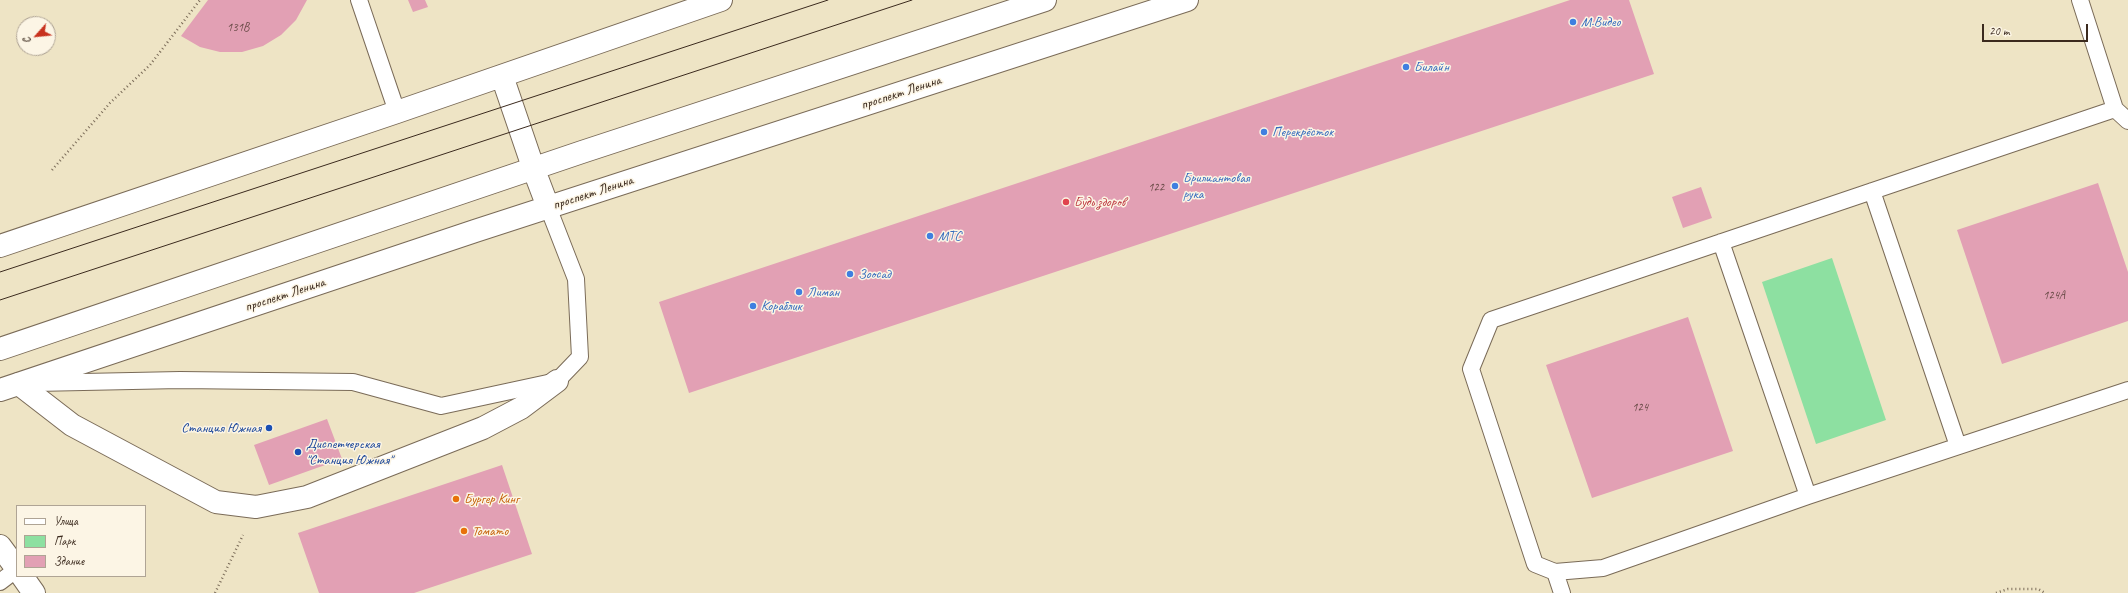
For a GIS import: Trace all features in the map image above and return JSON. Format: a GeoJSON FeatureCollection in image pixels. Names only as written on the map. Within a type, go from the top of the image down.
{"type":"FeatureCollection","features":[{"type":"Feature","properties":{"kind":"main road"},"geometry":{"type":"LineString","coordinates":[[0,246],[397,112],[721,0]]}},
{"type":"Feature","properties":{"kind":"main road"},"geometry":{"type":"LineString","coordinates":[[0,349],[1045,0]]}},
{"type":"Feature","properties":{"kind":"main road","name":"проспект Ленина"},"geometry":{"type":"LineString","coordinates":[[10,387],[548,207],[1187,0]]}},
{"type":"Feature","properties":{"kind":"main road"},"geometry":{"type":"LineString","coordinates":[[502,76],[548,207]]}},
{"type":"Feature","properties":{"kind":"main road"},"geometry":{"type":"LineString","coordinates":[[10,387],[72,425],[216,502],[256,507],[307,497],[483,428],[521,408],[557,381]]}},
{"type":"Feature","properties":{"kind":"main road"},"geometry":{"type":"LineString","coordinates":[[0,546],[16,568]]}},
{"type":"Feature","properties":{"kind":"main road"},"geometry":{"type":"LineString","coordinates":[[23,577],[34,593]]}},
{"type":"Feature","properties":{"kind":"lane"},"geometry":{"type":"LineString","coordinates":[[359,0],[397,112]]}},
{"type":"Feature","properties":{"kind":"lane"},"geometry":{"type":"LineString","coordinates":[[2080,0],[2115,109],[2128,120]]}},
{"type":"Feature","properties":{"kind":"lane"},"geometry":{"type":"LineString","coordinates":[[2115,109],[1491,320],[1471,369],[1535,564],[1555,572],[1603,568],[1808,496],[2128,390]]}},
{"type":"Feature","properties":{"kind":"lane"},"geometry":{"type":"LineString","coordinates":[[1872,191],[1958,446]]}},
{"type":"Feature","properties":{"kind":"lane"},"geometry":{"type":"LineString","coordinates":[[10,387],[180,380],[353,382],[441,406],[557,381],[580,357],[576,279],[548,207]]}},
{"type":"Feature","properties":{"kind":"lane"},"geometry":{"type":"LineString","coordinates":[[1721,242],[1808,496]]}},
{"type":"Feature","properties":{"kind":"lane"},"geometry":{"type":"LineString","coordinates":[[0,582],[16,570]]}},
{"type":"Feature","properties":{"kind":"lane"},"geometry":{"type":"LineString","coordinates":[[1555,572],[1562,593]]}},
{"type":"Feature","properties":{"kind":"path"},"geometry":{"type":"LineString","coordinates":[[52,170],[110,103],[150,65],[200,0]]}},
{"type":"Feature","properties":{"kind":"path"},"geometry":{"type":"LineString","coordinates":[[215,593],[256,507]]}},
{"type":"Feature","properties":{"kind":"path"},"geometry":{"type":"LineString","coordinates":[[1996,593],[2008,589],[2038,589],[2045,593]]}},
{"type":"Feature","properties":{"kind":"green space"},"geometry":{"type":"Polygon","coordinates":[[[1832,258],[1886,420],[1816,444],[1762,282],[1832,258]]]}},
{"type":"Feature","properties":{"kind":"building"},"geometry":{"type":"Polygon","coordinates":[[[208,0],[307,0],[296,20],[281,35],[263,46],[242,52],[220,52],[200,47],[181,36],[208,0]]]}},
{"type":"Feature","properties":{"kind":"building"},"geometry":{"type":"Polygon","coordinates":[[[408,0],[425,0],[428,7],[413,12],[408,0]]]}},
{"type":"Feature","properties":{"kind":"building"},"geometry":{"type":"Polygon","coordinates":[[[1570,0],[1629,0],[1654,74],[689,393],[659,302],[1570,0]]]}},
{"type":"Feature","properties":{"kind":"building"},"geometry":{"type":"Polygon","coordinates":[[[2098,183],[2128,272],[2128,321],[2002,364],[1957,230],[2098,183]]]}},
{"type":"Feature","properties":{"kind":"building"},"geometry":{"type":"Polygon","coordinates":[[[1701,187],[1712,218],[1683,228],[1672,197],[1701,187]]]}},
{"type":"Feature","properties":{"kind":"building"},"geometry":{"type":"Polygon","coordinates":[[[1688,317],[1733,451],[1592,498],[1546,365],[1688,317]]]}},
{"type":"Feature","properties":{"kind":"building","name":"Диспетчерская \"Станция Южная\""},"geometry":{"type":"Polygon","coordinates":[[[327,419],[342,459],[269,485],[254,445],[327,419]]]}},
{"type":"Feature","properties":{"kind":"building","name":"Бургер Кинг"},"geometry":{"type":"Polygon","coordinates":[[[502,465],[532,554],[414,593],[319,593],[298,533],[502,465]]]}},
{"type":"Feature","properties":{"kind":"tram line"},"geometry":{"type":"LineString","coordinates":[[0,272],[828,0]]}},
{"type":"Feature","properties":{"kind":"tram line"},"geometry":{"type":"LineString","coordinates":[[0,300],[912,0]]}},
{"type":"Feature","properties":{"kind":"place","name":"М.Видео"},"geometry":{"type":"Point","coordinates":[1573,22]}},
{"type":"Feature","properties":{"kind":"place","name":"Билайн"},"geometry":{"type":"Point","coordinates":[1406,67]}},
{"type":"Feature","properties":{"kind":"place","name":"Перекрёсток"},"geometry":{"type":"Point","coordinates":[1264,132]}},
{"type":"Feature","properties":{"kind":"place","name":"Брилиантовая рука"},"geometry":{"type":"Point","coordinates":[1175,186]}},
{"type":"Feature","properties":{"kind":"place","name":"Будь здоров"},"geometry":{"type":"Point","coordinates":[1066,202]}},
{"type":"Feature","properties":{"kind":"place","name":"МТС"},"geometry":{"type":"Point","coordinates":[930,236]}},
{"type":"Feature","properties":{"kind":"place","name":"Зоосад"},"geometry":{"type":"Point","coordinates":[850,274]}},
{"type":"Feature","properties":{"kind":"place","name":"Лиман"},"geometry":{"type":"Point","coordinates":[799,292]}},
{"type":"Feature","properties":{"kind":"place","name":"Кораблик"},"geometry":{"type":"Point","coordinates":[753,306]}},
{"type":"Feature","properties":{"kind":"place","name":"Станция Южная"},"geometry":{"type":"Point","coordinates":[269,428]}},
{"type":"Feature","properties":{"kind":"place","name":"Диспетчерская \"Станция Южная\""},"geometry":{"type":"Point","coordinates":[298,452]}},
{"type":"Feature","properties":{"kind":"place","name":"Бургер Кинг"},"geometry":{"type":"Point","coordinates":[456,499]}},
{"type":"Feature","properties":{"kind":"place","name":"Томато"},"geometry":{"type":"Point","coordinates":[464,531]}}]}
